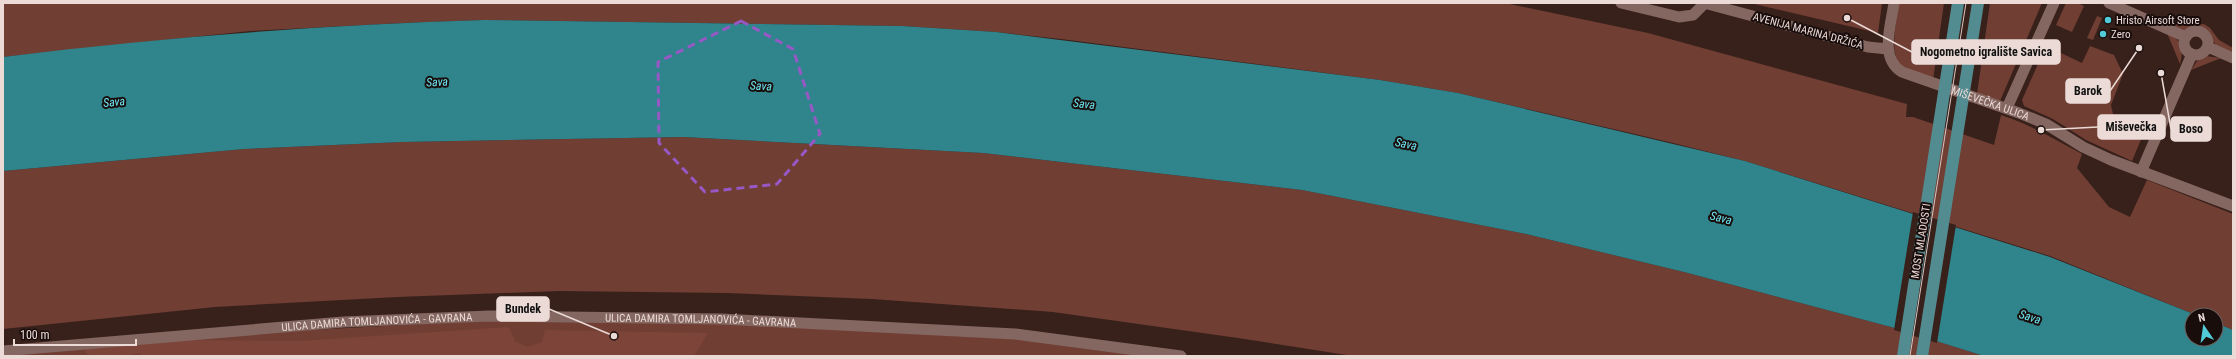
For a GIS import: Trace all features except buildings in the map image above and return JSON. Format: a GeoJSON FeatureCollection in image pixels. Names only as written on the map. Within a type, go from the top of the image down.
{"type":"FeatureCollection","features":[{"type":"Feature","properties":{"kind":"main road","name":"MOST MLADOSTI"},"geometry":{"type":"LineString","coordinates":[[1903,356],[1958,3]]}},
{"type":"Feature","properties":{"kind":"main road","name":"MOST MLADOSTI"},"geometry":{"type":"LineString","coordinates":[[1922,356],[1978,3]]}},
{"type":"Feature","properties":{"kind":"street","name":"AVENIJA MARINA DRŽIĆA"},"geometry":{"type":"LineString","coordinates":[[1621,3],[1679,17],[1693,15],[1704,4],[1868,47],[1888,49]]}},
{"type":"Feature","properties":{"kind":"street"},"geometry":{"type":"LineString","coordinates":[[1888,49],[1894,3]]}},
{"type":"Feature","properties":{"kind":"street"},"geometry":{"type":"LineString","coordinates":[[2007,108],[2054,3]]}},
{"type":"Feature","properties":{"kind":"street"},"geometry":{"type":"LineString","coordinates":[[2109,3],[2186,37]]}},
{"type":"Feature","properties":{"kind":"street"},"geometry":{"type":"LineString","coordinates":[[2195,31],[2202,32],[2207,38],[2208,47],[2202,54],[2192,54],[2184,45],[2186,37],[2195,31]]}},
{"type":"Feature","properties":{"kind":"street"},"geometry":{"type":"LineString","coordinates":[[2208,47],[2233,58]]}},
{"type":"Feature","properties":{"kind":"street","name":"MIŠEVEČKA ULICA"},"geometry":{"type":"LineString","coordinates":[[1888,49],[1893,65],[1902,72],[2007,108],[2046,124],[2083,148],[2141,172],[2233,206]]}},
{"type":"Feature","properties":{"kind":"street"},"geometry":{"type":"LineString","coordinates":[[2141,172],[2192,54]]}},
{"type":"Feature","properties":{"kind":"street","name":"ULICA DAMIRA TOMLJANOVIĆA - GAVRANA"},"geometry":{"type":"LineString","coordinates":[[3,351],[343,322],[489,316],[698,318],[1015,334],[1182,356]]}},
{"type":"Feature","properties":{"kind":"highlighted area"},"geometry":{"type":"Polygon","coordinates":[[[741,21],[793,49],[820,134],[777,184],[705,192],[659,143],[658,62],[741,21]]]}},
{"type":"Feature","properties":{"kind":"shaded area"},"geometry":{"type":"Polygon","coordinates":[[[3,3],[1505,3],[1648,33],[1907,104],[1906,117],[1913,117],[1994,145],[2001,115],[2032,128],[2082,154],[2077,168],[2109,207],[2130,217],[2147,180],[2233,214],[2233,330],[2224,326],[2224,307],[2184,307],[2184,310],[2050,256],[1745,161],[1669,142],[1458,93],[1380,80],[1061,39],[996,32],[902,26],[484,20],[250,31],[3,57],[3,3]]]}},
{"type":"Feature","properties":{"kind":"shaded area"},"geometry":{"type":"Polygon","coordinates":[[[1750,3],[1882,3],[1878,33],[1750,3]]]}},
{"type":"Feature","properties":{"kind":"shaded area"},"geometry":{"type":"Polygon","coordinates":[[[1899,3],[1944,3],[1933,80],[1909,71],[1898,61],[1895,54],[1894,36],[1899,3]]]}},
{"type":"Feature","properties":{"kind":"shaded area"},"geometry":{"type":"Polygon","coordinates":[[[1990,3],[2042,3],[2000,101],[1977,94],[1990,3]]]}},
{"type":"Feature","properties":{"kind":"shaded area"},"geometry":{"type":"Polygon","coordinates":[[[2066,3],[2078,3],[2084,6],[2072,32],[2056,25],[2066,3]]]}},
{"type":"Feature","properties":{"kind":"shaded area"},"geometry":{"type":"Polygon","coordinates":[[[2097,16],[2102,18],[2093,40],[2087,38],[2097,16]]]}},
{"type":"Feature","properties":{"kind":"shaded area"},"geometry":{"type":"Polygon","coordinates":[[[2165,18],[2186,25],[2204,24],[2210,28],[2219,40],[2233,48],[2233,52],[2217,46],[2204,30],[2196,29],[2186,31],[2160,22],[2165,18]]]}},
{"type":"Feature","properties":{"kind":"shaded area"},"geometry":{"type":"Polygon","coordinates":[[[2167,33],[2176,38],[2180,45],[2182,54],[2180,64],[2167,33]]]}},
{"type":"Feature","properties":{"kind":"shaded area"},"geometry":{"type":"Polygon","coordinates":[[[2046,46],[2082,63],[2090,46],[2114,55],[2123,74],[2111,105],[2114,119],[2121,124],[2130,123],[2145,130],[2132,161],[2086,140],[2053,119],[2024,106],[2022,100],[2046,46]]]}},
{"type":"Feature","properties":{"kind":"shaded area"},"geometry":{"type":"Polygon","coordinates":[[[2205,56],[2221,58],[2191,70],[2197,61],[2205,56]]]}},
{"type":"Feature","properties":{"kind":"shaded area"},"geometry":{"type":"Polygon","coordinates":[[[683,137],[983,153],[1302,190],[1526,234],[1684,272],[1891,327],[1984,356],[1353,356],[1053,312],[872,299],[727,293],[559,291],[397,297],[215,307],[3,329],[3,171],[244,149],[402,142],[683,137]]]}},
{"type":"Feature","properties":{"kind":"shaded area"},"geometry":{"type":"Polygon","coordinates":[[[495,320],[717,320],[978,334],[1170,356],[10,356],[9,353],[255,333],[495,320]]]}},
{"type":"Feature","properties":{"kind":"shaded area"},"geometry":{"type":"Polygon","coordinates":[[[509,327],[515,341],[527,347],[542,342],[545,330],[708,333],[694,356],[141,356],[140,353],[127,356],[90,356],[86,353],[85,347],[169,340],[300,341],[509,327]]]}},
{"type":"Feature","properties":{"kind":"water","name":"Sava"},"geometry":{"type":"Polygon","coordinates":[[[484,20],[902,26],[996,32],[1380,80],[1458,93],[1745,161],[2050,257],[2184,310],[2184,347],[2224,347],[2224,326],[2233,330],[2233,356],[1984,356],[1891,327],[1684,272],[1526,234],[1302,190],[983,153],[683,137],[402,142],[244,149],[3,171],[3,57],[123,43],[243,33],[424,22],[484,20]]]}},
{"type":"Feature","properties":{"kind":"pier"},"geometry":{"type":"Polygon","coordinates":[[[1913,212],[1956,225],[1937,343],[1894,330],[1913,212]]]}},
{"type":"Feature","properties":{"kind":"tram line"},"geometry":{"type":"LineString","coordinates":[[1910,356],[1966,3]]}},
{"type":"Feature","properties":{"kind":"place","name":"Nogometno igralište Savica"},"geometry":{"type":"Point","coordinates":[1847,18]}},
{"type":"Feature","properties":{"kind":"place","name":"Hristo Airsoft Store"},"geometry":{"type":"Point","coordinates":[2108,20]}},
{"type":"Feature","properties":{"kind":"place","name":"Zero"},"geometry":{"type":"Point","coordinates":[2103,34]}},
{"type":"Feature","properties":{"kind":"place","name":"Barok"},"geometry":{"type":"Point","coordinates":[2139,48]}},
{"type":"Feature","properties":{"kind":"place","name":"Boso"},"geometry":{"type":"Point","coordinates":[2161,73]}},
{"type":"Feature","properties":{"kind":"place","name":"Miševečka"},"geometry":{"type":"Point","coordinates":[2041,130]}},
{"type":"Feature","properties":{"kind":"place","name":"Bundek"},"geometry":{"type":"Point","coordinates":[614,336]}}]}
